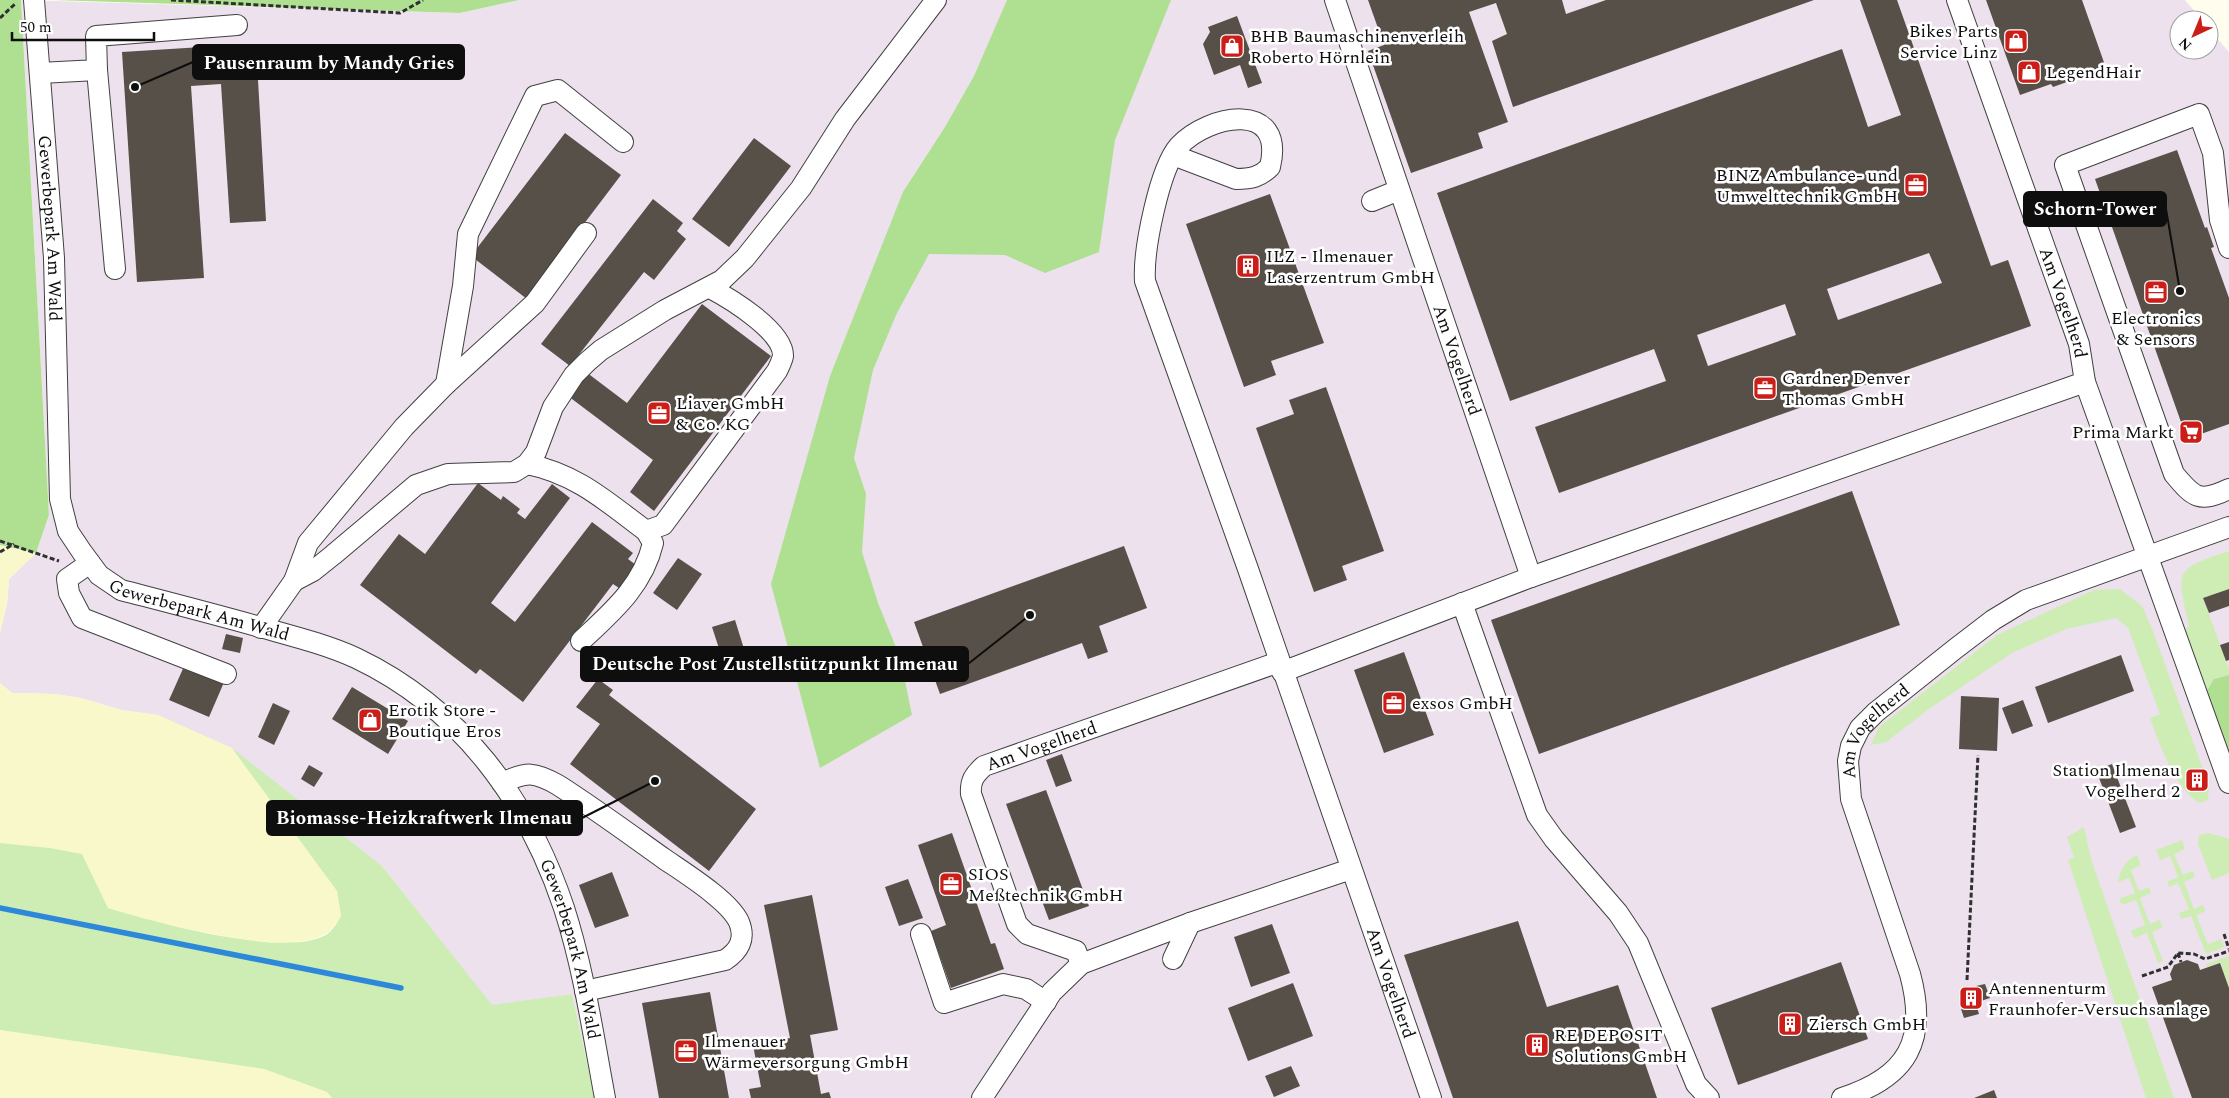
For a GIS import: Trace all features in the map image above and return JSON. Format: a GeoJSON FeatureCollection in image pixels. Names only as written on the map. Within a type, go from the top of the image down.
{"type":"FeatureCollection","features":[{"type":"Feature","properties":{"kind":"street","name":"Gewerbepark Am Wald"},"geometry":{"type":"LineString","coordinates":[[34,0],[54,258],[60,499],[68,531],[99,575],[121,590],[328,647],[348,655],[412,691],[472,742],[502,783],[540,847],[564,908],[585,991],[605,1098]]}},
{"type":"Feature","properties":{"kind":"street"},"geometry":{"type":"LineString","coordinates":[[294,581],[313,571],[416,485],[448,474],[514,472],[527,464],[536,452],[553,407],[574,375],[587,362],[601,350],[665,310],[710,288],[722,280],[745,258],[801,188],[845,119],[936,0]]}},
{"type":"Feature","properties":{"kind":"street","name":"Am Vogelherd"},"geometry":{"type":"LineString","coordinates":[[1335,0],[1530,577]]}},
{"type":"Feature","properties":{"kind":"street","name":"Am Vogelherd"},"geometry":{"type":"LineString","coordinates":[[1957,0],[2079,344],[2085,382],[2229,783]]}},
{"type":"Feature","properties":{"kind":"street"},"geometry":{"type":"LineString","coordinates":[[114,269],[97,70],[96,36],[237,25]]}},
{"type":"Feature","properties":{"kind":"street"},"geometry":{"type":"LineString","coordinates":[[40,72],[97,70]]}},
{"type":"Feature","properties":{"kind":"street"},"geometry":{"type":"LineString","coordinates":[[446,384],[463,286],[468,234],[535,96],[558,90],[623,142]]}},
{"type":"Feature","properties":{"kind":"street"},"geometry":{"type":"LineString","coordinates":[[2229,248],[2220,220],[2214,154],[2199,114],[2066,165],[2174,474],[2189,492],[2210,498],[2229,489]]}},
{"type":"Feature","properties":{"kind":"street","name":"Am Vogelherd"},"geometry":{"type":"LineString","coordinates":[[1173,155],[1236,179],[1252,178],[1262,175],[1270,167],[1273,147],[1268,131],[1263,125],[1245,118],[1202,129],[1189,137],[1173,155],[1159,188],[1146,257],[1145,281],[1430,1098]]}},
{"type":"Feature","properties":{"kind":"street"},"geometry":{"type":"LineString","coordinates":[[1372,201],[1399,190]]}},
{"type":"Feature","properties":{"kind":"street"},"geometry":{"type":"LineString","coordinates":[[261,628],[294,581],[308,543],[404,427],[446,384],[535,303],[586,233]]}},
{"type":"Feature","properties":{"kind":"street"},"geometry":{"type":"LineString","coordinates":[[646,531],[663,525],[777,371],[783,356],[777,339],[758,321],[729,298],[710,288]]}},
{"type":"Feature","properties":{"kind":"street","name":"Am Vogelherd"},"geometry":{"type":"LineString","coordinates":[[1081,964],[1076,951],[1027,934],[1017,924],[970,794],[970,784],[975,774],[984,766],[1281,667],[1530,577],[2085,382]]}},
{"type":"Feature","properties":{"kind":"street"},"geometry":{"type":"LineString","coordinates":[[527,464],[552,469],[578,480],[646,531],[653,543],[650,559],[626,599],[581,641]]}},
{"type":"Feature","properties":{"kind":"street"},"geometry":{"type":"LineString","coordinates":[[2210,498],[2225,528]]}},
{"type":"Feature","properties":{"kind":"street","name":"Am Vogelherd"},"geometry":{"type":"LineString","coordinates":[[1842,1098],[1875,1085],[1897,1067],[1911,1047],[1917,1024],[1917,1001],[1910,974],[1850,800],[1848,761],[1851,746],[1860,728],[1876,712],[1955,649],[1993,620],[2026,600],[2225,528]]}},
{"type":"Feature","properties":{"kind":"street"},"geometry":{"type":"LineString","coordinates":[[86,558],[67,579],[69,593],[82,618],[226,674]]}},
{"type":"Feature","properties":{"kind":"street"},"geometry":{"type":"LineString","coordinates":[[1462,602],[1537,815],[1554,839],[1618,913],[1638,943],[1696,1084],[1709,1098]]}},
{"type":"Feature","properties":{"kind":"street"},"geometry":{"type":"LineString","coordinates":[[502,783],[518,776],[535,773],[551,781],[708,890],[732,910],[739,922],[741,944],[736,953],[725,960],[585,991]]}},
{"type":"Feature","properties":{"kind":"street"},"geometry":{"type":"LineString","coordinates":[[982,1098],[1052,992],[1081,964],[1190,923],[1351,869]]}},
{"type":"Feature","properties":{"kind":"street"},"geometry":{"type":"LineString","coordinates":[[1173,959],[1190,923]]}},
{"type":"Feature","properties":{"kind":"street"},"geometry":{"type":"LineString","coordinates":[[921,934],[944,1003],[1003,984],[1026,989],[1046,1002]]}},
{"type":"Feature","properties":{"kind":"path"},"geometry":{"type":"LineString","coordinates":[[0,18],[19,0]]}},
{"type":"Feature","properties":{"kind":"path"},"geometry":{"type":"LineString","coordinates":[[171,0],[400,13],[423,0]]}},
{"type":"Feature","properties":{"kind":"path"},"geometry":{"type":"LineString","coordinates":[[0,541],[14,544],[63,563],[86,558]]}},
{"type":"Feature","properties":{"kind":"path"},"geometry":{"type":"LineString","coordinates":[[0,552],[14,544]]}},
{"type":"Feature","properties":{"kind":"path"},"geometry":{"type":"LineString","coordinates":[[1967,980],[1978,755]]}},
{"type":"Feature","properties":{"kind":"path"},"geometry":{"type":"LineString","coordinates":[[2178,953],[2194,954],[2205,959],[2229,950],[2224,934]]}},
{"type":"Feature","properties":{"kind":"path"},"geometry":{"type":"LineString","coordinates":[[2178,953],[2181,962]]}},
{"type":"Feature","properties":{"kind":"path"},"geometry":{"type":"LineString","coordinates":[[2142,976],[2168,967],[2178,953]]}},
{"type":"Feature","properties":{"kind":"shaded area"},"geometry":{"type":"Polygon","coordinates":[[[21,0],[460,13],[519,0],[2185,0],[2194,10],[2169,10],[2169,60],[2219,60],[2219,40],[2229,52],[2229,1098],[595,1098],[572,994],[492,1006],[382,866],[158,715],[121,710],[81,698],[54,694],[12,693],[0,683],[0,633],[7,604],[9,579],[36,553],[49,515],[21,0]]]}},
{"type":"Feature","properties":{"kind":"green space"},"geometry":{"type":"Polygon","coordinates":[[[0,0],[21,0],[49,515],[36,553],[0,545],[0,0]]]}},
{"type":"Feature","properties":{"kind":"green space"},"geometry":{"type":"Polygon","coordinates":[[[52,0],[519,0],[460,13],[52,0]]]}},
{"type":"Feature","properties":{"kind":"green space"},"geometry":{"type":"Polygon","coordinates":[[[1007,0],[1171,0],[1115,140],[1099,252],[1045,273],[1005,255],[929,254],[897,313],[873,370],[854,458],[866,494],[862,552],[878,603],[900,657],[912,715],[820,768],[771,584],[830,376],[903,192],[945,127],[974,76],[1007,0]]]}},
{"type":"Feature","properties":{"kind":"green space"},"geometry":{"type":"Polygon","coordinates":[[[0,546],[36,553],[9,579],[7,604],[0,633],[0,546]]]}},
{"type":"Feature","properties":{"kind":"green space"},"geometry":{"type":"Polygon","coordinates":[[[2229,551],[2229,589],[2203,598],[2229,669],[2229,675],[2214,679],[2206,692],[2183,630],[2189,627],[2181,583],[2183,575],[2188,568],[2210,557],[2229,551]]]}},
{"type":"Feature","properties":{"kind":"green space"},"geometry":{"type":"Polygon","coordinates":[[[2120,589],[2142,606],[2153,631],[2209,786],[2208,800],[2200,803],[2191,797],[2169,765],[2150,718],[2160,714],[2128,628],[2116,618],[2066,629],[2012,653],[1929,709],[1886,742],[1871,745],[1879,727],[1997,635],[2094,590],[2120,589]]]}},
{"type":"Feature","properties":{"kind":"green space"},"geometry":{"type":"Polygon","coordinates":[[[2229,675],[2229,757],[2206,692],[2214,679],[2229,675]]]}},
{"type":"Feature","properties":{"kind":"green space"},"geometry":{"type":"Polygon","coordinates":[[[0,683],[12,693],[54,694],[81,698],[121,710],[158,715],[232,748],[337,891],[341,916],[329,932],[314,939],[291,943],[250,941],[166,925],[108,908],[82,854],[50,848],[0,843],[0,683]]]}},
{"type":"Feature","properties":{"kind":"green space"},"geometry":{"type":"Polygon","coordinates":[[[232,748],[382,866],[492,1005],[572,994],[595,1098],[332,1098],[327,1092],[264,1069],[0,1030],[0,843],[50,848],[82,854],[108,908],[156,921],[222,936],[286,943],[312,940],[330,932],[341,916],[337,891],[232,748]]]}},
{"type":"Feature","properties":{"kind":"green space"},"geometry":{"type":"Polygon","coordinates":[[[2084,827],[2091,859],[2174,1098],[2146,1098],[2068,860],[2074,857],[2067,837],[2084,827]]]}},
{"type":"Feature","properties":{"kind":"green space"},"geometry":{"type":"Polygon","coordinates":[[[2209,833],[2229,839],[2229,873],[2212,880],[2198,844],[2199,835],[2209,833]]]}},
{"type":"Feature","properties":{"kind":"green space"},"geometry":{"type":"Polygon","coordinates":[[[2182,840],[2185,849],[2174,854],[2183,875],[2193,871],[2195,877],[2184,882],[2194,909],[2203,905],[2206,911],[2196,915],[2208,944],[2221,939],[2224,947],[2206,954],[2191,916],[2181,919],[2179,913],[2189,909],[2178,883],[2169,887],[2167,882],[2178,877],[2170,856],[2160,860],[2156,850],[2182,840]]]}},
{"type":"Feature","properties":{"kind":"green space"},"geometry":{"type":"Polygon","coordinates":[[[2137,855],[2141,865],[2131,870],[2139,891],[2149,887],[2151,893],[2140,898],[2150,924],[2160,920],[2163,927],[2152,932],[2163,961],[2158,963],[2147,933],[2134,938],[2131,931],[2145,925],[2136,900],[2122,905],[2119,899],[2135,893],[2129,878],[2118,882],[2124,866],[2137,855]]]}},
{"type":"Feature","properties":{"kind":"green space"},"geometry":{"type":"Polygon","coordinates":[[[2229,956],[2229,988],[2220,963],[2207,967],[2206,964],[2229,956]]]}},
{"type":"Feature","properties":{"kind":"green space"},"geometry":{"type":"Polygon","coordinates":[[[0,1030],[264,1069],[327,1092],[332,1098],[0,1098],[0,1030]]]}},
{"type":"Feature","properties":{"kind":"building"},"geometry":{"type":"Polygon","coordinates":[[[1368,0],[1562,0],[1566,14],[1606,0],[1814,0],[1513,107],[1492,41],[1507,34],[1496,3],[1469,12],[1508,122],[1478,133],[1483,148],[1411,173],[1368,51],[1384,45],[1368,0]]]}},
{"type":"Feature","properties":{"kind":"building"},"geometry":{"type":"Polygon","coordinates":[[[1860,0],[1897,0],[1991,266],[2008,260],[2031,326],[1559,493],[1535,427],[1666,381],[1654,349],[1510,401],[1437,193],[1842,49],[1868,127],[1901,115],[1860,0]],[[1929,253],[1827,289],[1838,320],[1942,283],[1929,253]],[[1785,304],[1697,335],[1708,366],[1796,335],[1785,304]]]}},
{"type":"Feature","properties":{"kind":"building"},"geometry":{"type":"Polygon","coordinates":[[[1986,0],[2082,0],[2106,68],[2053,87],[2051,84],[2020,95],[1986,0]]]}},
{"type":"Feature","properties":{"kind":"building","name":"BHB Baumaschinenverleih Roberto Hörnlein"},"geometry":{"type":"Polygon","coordinates":[[[1237,16],[1262,83],[1248,88],[1240,65],[1214,75],[1203,44],[1210,32],[1208,27],[1237,16]]]}},
{"type":"Feature","properties":{"kind":"building"},"geometry":{"type":"Polygon","coordinates":[[[218,46],[219,63],[257,62],[266,221],[230,223],[221,84],[191,86],[204,278],[137,282],[122,52],[218,46]]]}},
{"type":"Feature","properties":{"kind":"building"},"geometry":{"type":"Polygon","coordinates":[[[565,133],[621,175],[527,299],[471,256],[565,133]]]}},
{"type":"Feature","properties":{"kind":"building"},"geometry":{"type":"Polygon","coordinates":[[[754,138],[791,166],[729,247],[692,219],[754,138]]]}},
{"type":"Feature","properties":{"kind":"building"},"geometry":{"type":"Polygon","coordinates":[[[2177,150],[2205,228],[2207,227],[2214,247],[2211,248],[2229,298],[2229,424],[2187,439],[2095,179],[2177,150]]]}},
{"type":"Feature","properties":{"kind":"building","name":"ILZ - Ilmenauer Laserzentrum GmbH"},"geometry":{"type":"Polygon","coordinates":[[[1270,194],[1324,343],[1271,361],[1276,375],[1244,387],[1186,224],[1270,194]]]}},
{"type":"Feature","properties":{"kind":"building"},"geometry":{"type":"Polygon","coordinates":[[[653,199],[683,223],[677,231],[686,239],[654,280],[644,272],[570,366],[541,344],[653,199]]]}},
{"type":"Feature","properties":{"kind":"building","name":"Liaver GmbH & Co. KG"},"geometry":{"type":"Polygon","coordinates":[[[702,304],[771,356],[654,511],[630,492],[653,460],[568,396],[586,372],[627,403],[702,304]]]}},
{"type":"Feature","properties":{"kind":"building"},"geometry":{"type":"Polygon","coordinates":[[[1326,387],[1384,551],[1342,566],[1347,580],[1314,592],[1256,428],[1294,414],[1289,400],[1326,387]]]}},
{"type":"Feature","properties":{"kind":"building"},"geometry":{"type":"Polygon","coordinates":[[[478,483],[501,500],[503,496],[520,509],[517,513],[525,519],[552,484],[570,498],[491,603],[515,622],[592,522],[633,553],[628,559],[636,565],[619,588],[613,584],[523,702],[480,669],[476,674],[360,585],[399,534],[425,554],[478,483]]]}},
{"type":"Feature","properties":{"kind":"building"},"geometry":{"type":"Polygon","coordinates":[[[1852,491],[1900,625],[1539,754],[1491,620],[1852,491]]]}},
{"type":"Feature","properties":{"kind":"building"},"geometry":{"type":"Polygon","coordinates":[[[1124,546],[1147,608],[1099,626],[1108,652],[1088,659],[1082,643],[940,694],[914,622],[1124,546]]]}},
{"type":"Feature","properties":{"kind":"building"},"geometry":{"type":"Polygon","coordinates":[[[678,558],[702,574],[677,610],[653,593],[678,558]]]}},
{"type":"Feature","properties":{"kind":"building"},"geometry":{"type":"Polygon","coordinates":[[[2229,589],[2229,606],[2209,613],[2203,598],[2229,589]]]}},
{"type":"Feature","properties":{"kind":"building"},"geometry":{"type":"Polygon","coordinates":[[[735,620],[745,652],[757,648],[762,665],[728,676],[712,627],[735,620]]]}},
{"type":"Feature","properties":{"kind":"building"},"geometry":{"type":"Polygon","coordinates":[[[226,634],[243,638],[240,653],[222,649],[226,634]]]}},
{"type":"Feature","properties":{"kind":"building"},"geometry":{"type":"Polygon","coordinates":[[[2229,642],[2229,660],[2226,661],[2220,645],[2229,642]]]}},
{"type":"Feature","properties":{"kind":"building","name":"exsos GmbH"},"geometry":{"type":"Polygon","coordinates":[[[1404,652],[1434,735],[1384,753],[1354,670],[1404,652]]]}},
{"type":"Feature","properties":{"kind":"building"},"geometry":{"type":"Polygon","coordinates":[[[2121,655],[2134,691],[2048,723],[2035,687],[2121,655]]]}},
{"type":"Feature","properties":{"kind":"building"},"geometry":{"type":"Polygon","coordinates":[[[186,662],[225,680],[209,717],[169,700],[186,662]]]}},
{"type":"Feature","properties":{"kind":"building"},"geometry":{"type":"Polygon","coordinates":[[[598,679],[613,690],[609,695],[756,809],[709,871],[570,764],[600,724],[576,707],[598,679]]]}},
{"type":"Feature","properties":{"kind":"building","name":"Erotik Store - Boutique Eros"},"geometry":{"type":"Polygon","coordinates":[[[352,687],[408,721],[388,754],[332,719],[352,687]]]}},
{"type":"Feature","properties":{"kind":"building"},"geometry":{"type":"Polygon","coordinates":[[[1961,696],[1999,698],[1997,751],[1959,749],[1961,696]]]}},
{"type":"Feature","properties":{"kind":"building"},"geometry":{"type":"Polygon","coordinates":[[[2023,700],[2033,726],[2012,734],[2002,708],[2023,700]]]}},
{"type":"Feature","properties":{"kind":"building"},"geometry":{"type":"Polygon","coordinates":[[[273,703],[290,711],[274,745],[258,737],[273,703]]]}},
{"type":"Feature","properties":{"kind":"building"},"geometry":{"type":"Polygon","coordinates":[[[1062,754],[1072,781],[1056,787],[1046,760],[1062,754]]]}},
{"type":"Feature","properties":{"kind":"building"},"geometry":{"type":"Polygon","coordinates":[[[2112,764],[2136,827],[2120,833],[2096,770],[2112,764]]]}},
{"type":"Feature","properties":{"kind":"building"},"geometry":{"type":"Polygon","coordinates":[[[309,765],[323,773],[314,787],[301,779],[309,765]]]}},
{"type":"Feature","properties":{"kind":"building","name":"Station Ilmenau Vogelherd 2"},"geometry":{"type":"Polygon","coordinates":[[[2199,776],[2200,782],[2196,783],[2195,777],[2199,776]]]}},
{"type":"Feature","properties":{"kind":"building"},"geometry":{"type":"Polygon","coordinates":[[[1046,790],[1089,906],[1049,920],[1006,804],[1046,790]]]}},
{"type":"Feature","properties":{"kind":"building","name":"SIOS Meßtechnik GmbH"},"geometry":{"type":"Polygon","coordinates":[[[952,833],[991,944],[995,943],[1004,969],[951,988],[931,931],[946,925],[918,845],[952,833]]]}},
{"type":"Feature","properties":{"kind":"building"},"geometry":{"type":"Polygon","coordinates":[[[612,872],[629,916],[595,928],[579,885],[612,872]]]}},
{"type":"Feature","properties":{"kind":"building"},"geometry":{"type":"Polygon","coordinates":[[[908,879],[923,918],[899,926],[885,887],[908,879]]]}},
{"type":"Feature","properties":{"kind":"building"},"geometry":{"type":"Polygon","coordinates":[[[812,895],[838,1030],[810,1035],[821,1094],[829,1092],[831,1098],[751,1098],[749,1089],[761,1087],[753,1045],[790,1038],[764,905],[812,895]]]}},
{"type":"Feature","properties":{"kind":"building","name":"RE DEPOSIT Solutions GmbH"},"geometry":{"type":"Polygon","coordinates":[[[1518,921],[1547,1007],[1618,985],[1657,1098],[1453,1098],[1404,955],[1518,921]]]}},
{"type":"Feature","properties":{"kind":"building"},"geometry":{"type":"Polygon","coordinates":[[[1272,924],[1290,973],[1251,987],[1234,937],[1272,924]]]}},
{"type":"Feature","properties":{"kind":"building"},"geometry":{"type":"Polygon","coordinates":[[[2187,960],[2198,964],[2200,970],[2220,963],[2229,988],[2229,1098],[2192,1098],[2152,987],[2172,980],[2170,974],[2174,965],[2187,960]]]}},
{"type":"Feature","properties":{"kind":"building","name":"Ziersch GmbH"},"geometry":{"type":"Polygon","coordinates":[[[1841,962],[1868,1039],[1738,1085],[1711,1008],[1841,962]]]}},
{"type":"Feature","properties":{"kind":"building"},"geometry":{"type":"Polygon","coordinates":[[[1293,983],[1313,1036],[1248,1061],[1228,1008],[1293,983]]]}},
{"type":"Feature","properties":{"kind":"building"},"geometry":{"type":"Polygon","coordinates":[[[1985,984],[1990,998],[1981,1001],[1976,986],[1985,984]]]}},
{"type":"Feature","properties":{"kind":"building","name":"Ilmenauer Wärmeversorgung GmbH"},"geometry":{"type":"Polygon","coordinates":[[[710,992],[729,1098],[659,1098],[642,1003],[710,992]]]}},
{"type":"Feature","properties":{"kind":"building","name":"Antennenturm Fraunhofer-Versuchsanlage"},"geometry":{"type":"Polygon","coordinates":[[[1971,993],[1975,997],[1971,1001],[1967,997],[1971,993]]]}},
{"type":"Feature","properties":{"kind":"building"},"geometry":{"type":"Polygon","coordinates":[[[1976,1004],[1979,1014],[1964,1018],[1961,1009],[1976,1004]]]}},
{"type":"Feature","properties":{"kind":"building"},"geometry":{"type":"Polygon","coordinates":[[[1291,1066],[1300,1086],[1274,1097],[1265,1076],[1291,1066]]]}},
{"type":"Feature","properties":{"kind":"building"},"geometry":{"type":"Polygon","coordinates":[[[1994,1090],[1997,1098],[1974,1098],[1994,1090]]]}},
{"type":"Feature","properties":{"kind":"waterway"},"geometry":{"type":"LineString","coordinates":[[0,908],[401,988]]}},
{"type":"Feature","properties":{"kind":"place","name":"Bikes Parts Service Linz"},"geometry":{"type":"Point","coordinates":[2016,41]}},
{"type":"Feature","properties":{"kind":"place","name":"BHB Baumaschinenverleih Roberto Hörnlein"},"geometry":{"type":"Point","coordinates":[1232,46]}},
{"type":"Feature","properties":{"kind":"place","name":"LegendHair"},"geometry":{"type":"Point","coordinates":[2029,72]}},
{"type":"Feature","properties":{"kind":"place","name":"Pausenraum by Mandy Gries"},"geometry":{"type":"Point","coordinates":[135,87]}},
{"type":"Feature","properties":{"kind":"place","name":"BINZ Ambulance- und Umwelttechnik GmbH"},"geometry":{"type":"Point","coordinates":[1916,185]}},
{"type":"Feature","properties":{"kind":"place","name":"ILZ - Ilmenauer Laserzentrum GmbH"},"geometry":{"type":"Point","coordinates":[1248,266]}},
{"type":"Feature","properties":{"kind":"place","name":"Schorn-Tower"},"geometry":{"type":"Point","coordinates":[2180,291]}},
{"type":"Feature","properties":{"kind":"place","name":"Electronics & Sensors"},"geometry":{"type":"Point","coordinates":[2156,292]}},
{"type":"Feature","properties":{"kind":"place","name":"Gardner Denver Thomas GmbH"},"geometry":{"type":"Point","coordinates":[1765,388]}},
{"type":"Feature","properties":{"kind":"place","name":"Liaver GmbH & Co. KG"},"geometry":{"type":"Point","coordinates":[659,413]}},
{"type":"Feature","properties":{"kind":"place","name":"Prima Markt"},"geometry":{"type":"Point","coordinates":[2191,432]}},
{"type":"Feature","properties":{"kind":"place","name":"Deutsche Post Zustellstützpunkt Ilmenau"},"geometry":{"type":"Point","coordinates":[1030,615]}},
{"type":"Feature","properties":{"kind":"place","name":"exsos GmbH"},"geometry":{"type":"Point","coordinates":[1394,703]}},
{"type":"Feature","properties":{"kind":"place","name":"Erotik Store - Boutique Eros"},"geometry":{"type":"Point","coordinates":[370,720]}},
{"type":"Feature","properties":{"kind":"place","name":"Station Ilmenau Vogelherd 2"},"geometry":{"type":"Point","coordinates":[2197,780]}},
{"type":"Feature","properties":{"kind":"place","name":"Biomasse-Heizkraftwerk Ilmenau"},"geometry":{"type":"Point","coordinates":[655,781]}},
{"type":"Feature","properties":{"kind":"place","name":"SIOS Meßtechnik GmbH"},"geometry":{"type":"Point","coordinates":[951,884]}},
{"type":"Feature","properties":{"kind":"place","name":"Antennenturm Fraunhofer-Versuchsanlage"},"geometry":{"type":"Point","coordinates":[1971,998]}},
{"type":"Feature","properties":{"kind":"place","name":"Ziersch GmbH"},"geometry":{"type":"Point","coordinates":[1790,1024]}},
{"type":"Feature","properties":{"kind":"place","name":"RE DEPOSIT Solutions GmbH"},"geometry":{"type":"Point","coordinates":[1537,1045]}},
{"type":"Feature","properties":{"kind":"place","name":"Ilmenauer Wärmeversorgung GmbH"},"geometry":{"type":"Point","coordinates":[686,1051]}}]}
